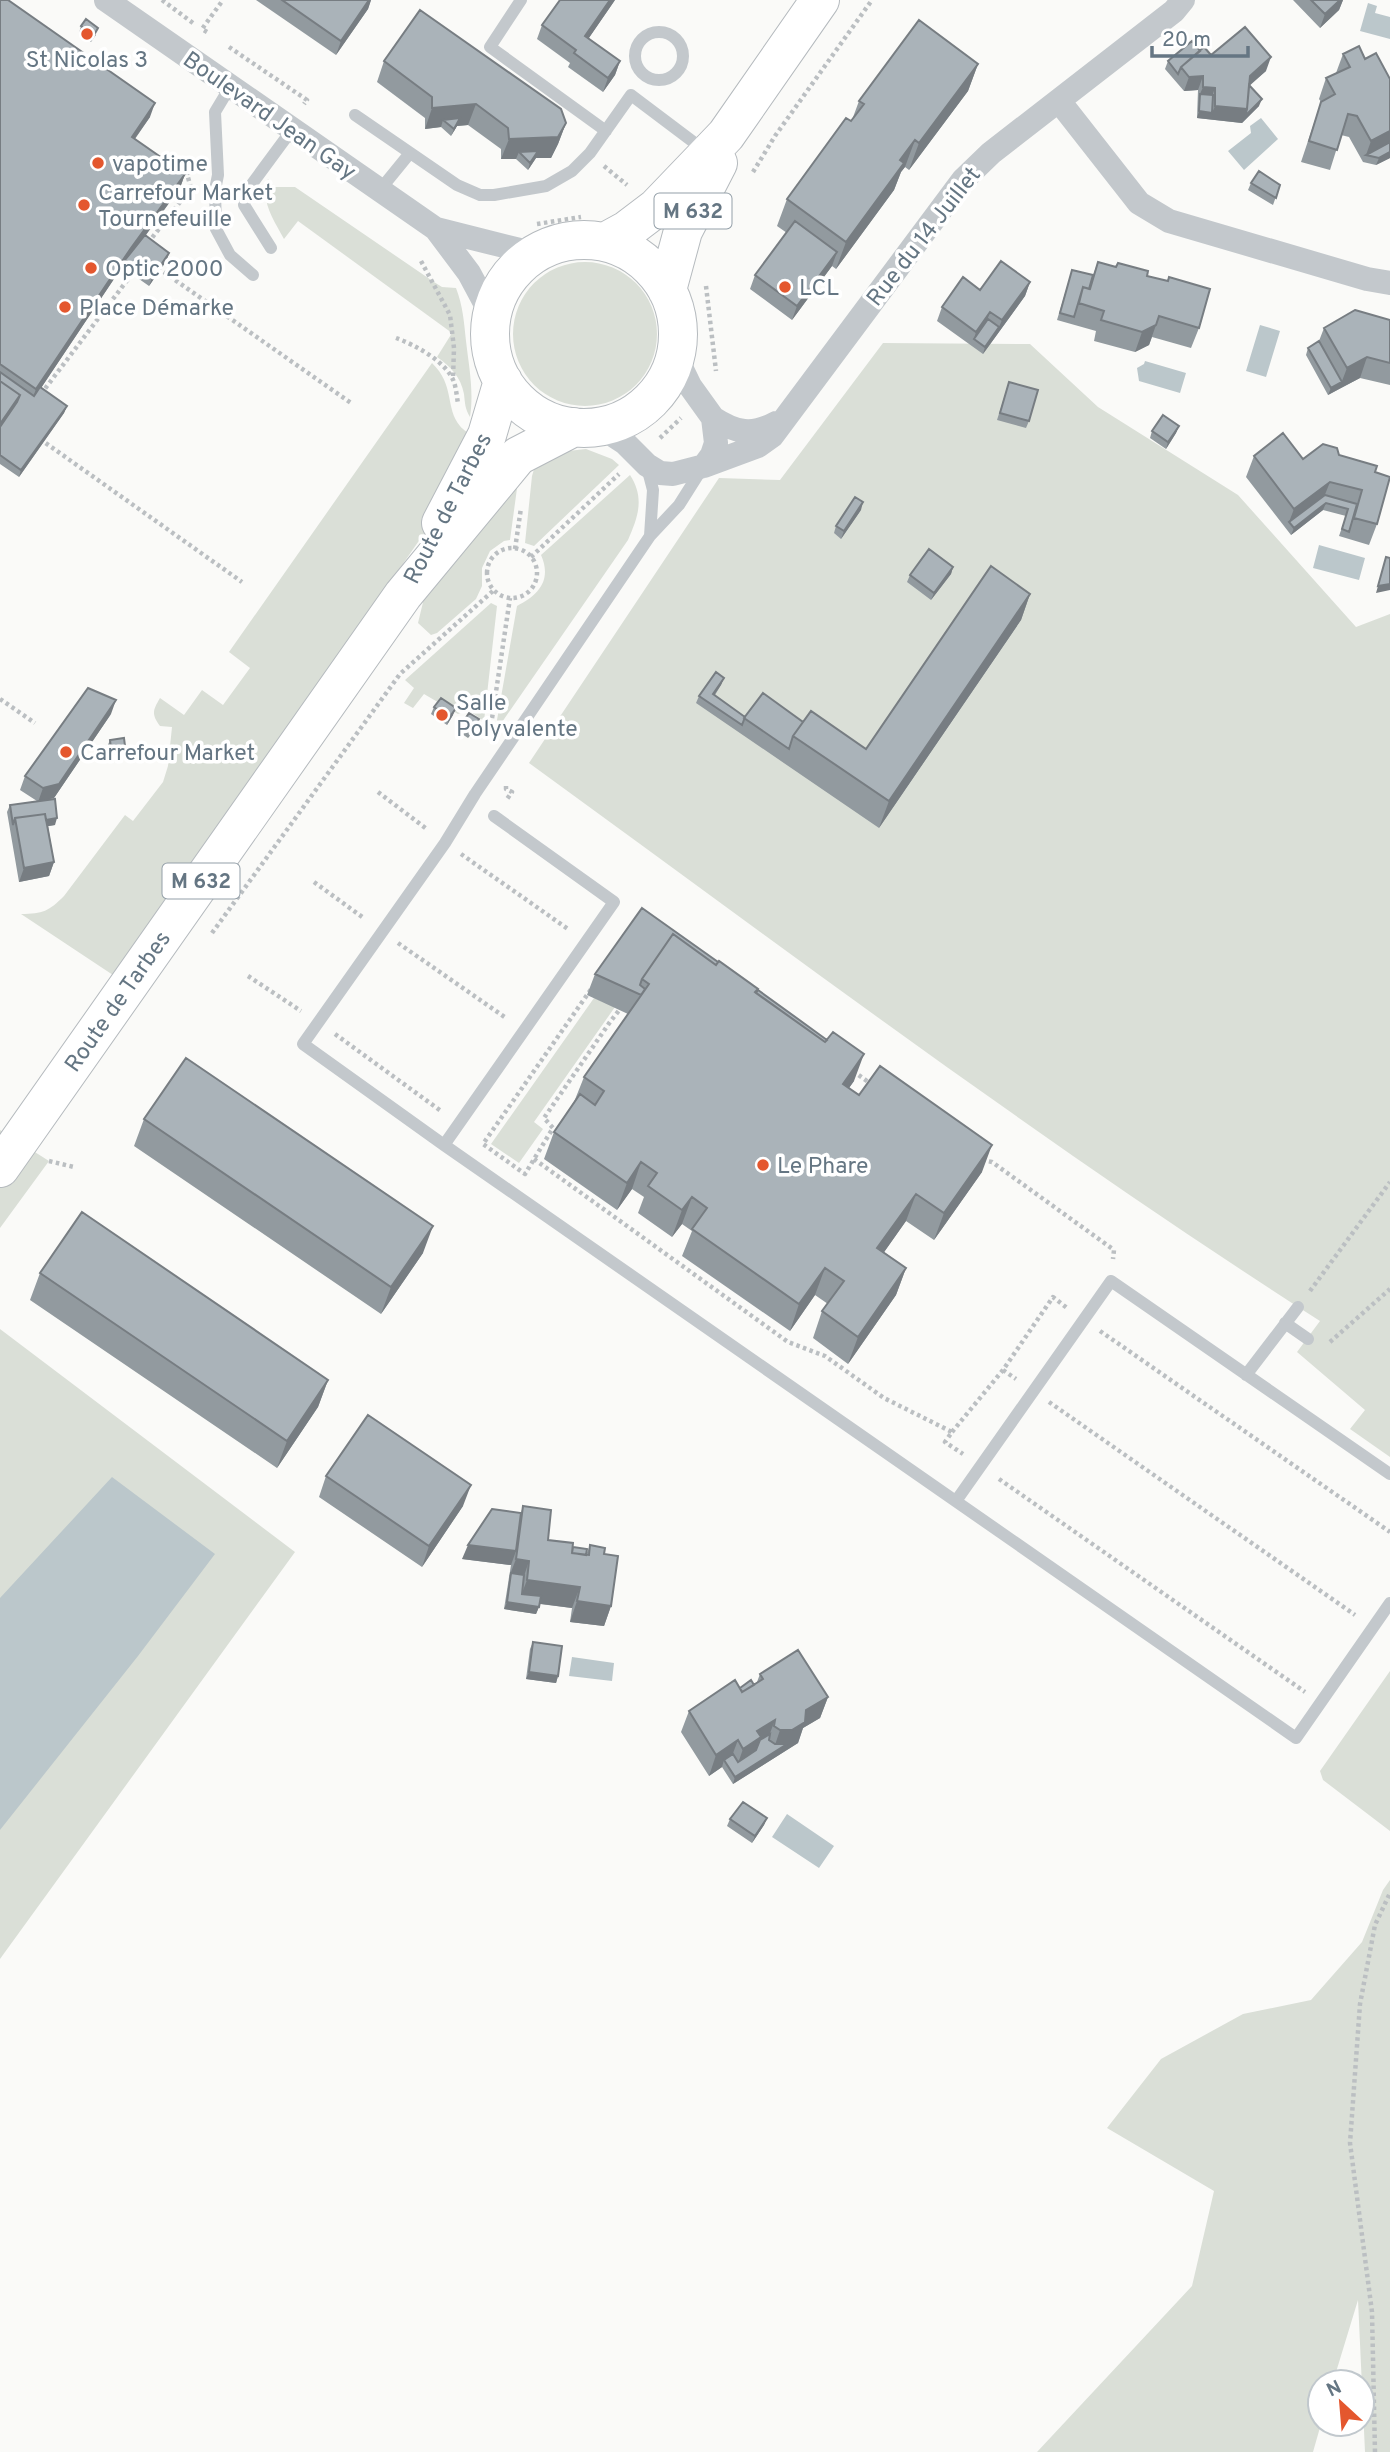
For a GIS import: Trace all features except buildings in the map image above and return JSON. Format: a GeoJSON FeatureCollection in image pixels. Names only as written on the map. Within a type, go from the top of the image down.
{"type":"FeatureCollection","features":[{"type":"Feature","properties":{"kind":"main road","name":"M 632"},"geometry":{"type":"LineString","coordinates":[[605,242],[627,230],[656,208],[681,184],[717,143],[820,0]]}},
{"type":"Feature","properties":{"kind":"main road","name":"M 632"},"geometry":{"type":"LineString","coordinates":[[667,290],[683,231],[719,162],[717,143]]}},
{"type":"Feature","properties":{"kind":"main road"},"geometry":{"type":"LineString","coordinates":[[569,241],[605,242],[641,259],[667,290],[677,322],[675,355],[666,378],[652,397],[633,413],[586,426],[546,419],[533,412],[511,393],[503,381],[491,350],[492,316],[497,298],[520,265],[536,254],[569,241]]}},
{"type":"Feature","properties":{"kind":"main road","name":"Route de Tarbes"},"geometry":{"type":"LineString","coordinates":[[403,594],[487,435],[503,381]]}},
{"type":"Feature","properties":{"kind":"main road","name":"Route de Tarbes"},"geometry":{"type":"LineString","coordinates":[[0,1168],[403,594],[517,456],[586,426]]}},
{"type":"Feature","properties":{"kind":"street","name":"Boulevard Jean Gay"},"geometry":{"type":"LineString","coordinates":[[106,0],[230,88],[296,120],[379,191],[436,229],[469,272],[492,316]]}},
{"type":"Feature","properties":{"kind":"street","name":"Rue du 14 Juillet"},"geometry":{"type":"LineString","coordinates":[[646,465],[660,473],[673,474],[704,466],[758,446],[772,436],[963,180],[991,153],[1174,11],[1183,0]]}},
{"type":"Feature","properties":{"kind":"street"},"geometry":{"type":"LineString","coordinates":[[1059,101],[1139,203],[1157,215],[1354,276],[1390,283]]}},
{"type":"Feature","properties":{"kind":"street","name":"Boulevard Jean Gay"},"geometry":{"type":"LineString","coordinates":[[436,229],[536,254]]}},
{"type":"Feature","properties":{"kind":"street"},"geometry":{"type":"LineString","coordinates":[[675,355],[690,386],[713,418],[729,429],[747,433],[786,418]]}},
{"type":"Feature","properties":{"kind":"street"},"geometry":{"type":"LineString","coordinates":[[704,466],[716,443],[713,418]]}},
{"type":"Feature","properties":{"kind":"street"},"geometry":{"type":"LineString","coordinates":[[586,426],[625,443],[646,465]]}},
{"type":"Feature","properties":{"kind":"lane"},"geometry":{"type":"LineString","coordinates":[[521,0],[490,47],[606,131]]}},
{"type":"Feature","properties":{"kind":"lane"},"geometry":{"type":"LineString","coordinates":[[355,115],[457,186],[480,195],[546,186],[572,172],[590,153],[645,76]]}},
{"type":"Feature","properties":{"kind":"lane"},"geometry":{"type":"LineString","coordinates":[[230,88],[215,112],[218,175],[215,190],[216,229],[230,255],[253,275]]}},
{"type":"Feature","properties":{"kind":"lane"},"geometry":{"type":"LineString","coordinates":[[631,95],[717,143]]}},
{"type":"Feature","properties":{"kind":"lane"},"geometry":{"type":"LineString","coordinates":[[271,248],[244,205],[249,188],[296,120]]}},
{"type":"Feature","properties":{"kind":"lane"},"geometry":{"type":"LineString","coordinates":[[379,191],[410,153]]}},
{"type":"Feature","properties":{"kind":"lane"},"geometry":{"type":"LineString","coordinates":[[646,465],[653,490],[650,536]]}},
{"type":"Feature","properties":{"kind":"lane"},"geometry":{"type":"LineString","coordinates":[[704,466],[679,505],[650,536],[475,794],[445,843],[303,1044],[1296,1738],[1390,1603]]}},
{"type":"Feature","properties":{"kind":"lane"},"geometry":{"type":"LineString","coordinates":[[444,1145],[614,902],[494,816]]}},
{"type":"Feature","properties":{"kind":"lane"},"geometry":{"type":"LineString","coordinates":[[956,1501],[1111,1281],[1390,1474]]}},
{"type":"Feature","properties":{"kind":"lane"},"geometry":{"type":"LineString","coordinates":[[1246,1375],[1298,1307]]}},
{"type":"Feature","properties":{"kind":"lane"},"geometry":{"type":"LineString","coordinates":[[1285,1323],[1308,1339]]}},
{"type":"Feature","properties":{"kind":"path"},"geometry":{"type":"LineString","coordinates":[[162,0],[213,36]]}},
{"type":"Feature","properties":{"kind":"path"},"geometry":{"type":"LineString","coordinates":[[202,29],[223,0]]}},
{"type":"Feature","properties":{"kind":"path"},"geometry":{"type":"LineString","coordinates":[[748,180],[775,136],[872,0]]}},
{"type":"Feature","properties":{"kind":"path"},"geometry":{"type":"LineString","coordinates":[[223,43],[307,100],[296,120]]}},
{"type":"Feature","properties":{"kind":"path"},"geometry":{"type":"LineString","coordinates":[[590,153],[634,190]]}},
{"type":"Feature","properties":{"kind":"path"},"geometry":{"type":"LineString","coordinates":[[146,247],[159,224],[191,188],[187,174],[198,154]]}},
{"type":"Feature","properties":{"kind":"path"},"geometry":{"type":"LineString","coordinates":[[421,261],[450,315],[453,380],[460,413]]}},
{"type":"Feature","properties":{"kind":"path"},"geometry":{"type":"LineString","coordinates":[[152,264],[351,403]]}},
{"type":"Feature","properties":{"kind":"path"},"geometry":{"type":"LineString","coordinates":[[39,397],[135,270]]}},
{"type":"Feature","properties":{"kind":"path"},"geometry":{"type":"LineString","coordinates":[[706,285],[717,381]]}},
{"type":"Feature","properties":{"kind":"path"},"geometry":{"type":"LineString","coordinates":[[396,338],[416,346],[437,361],[453,380]]}},
{"type":"Feature","properties":{"kind":"path"},"geometry":{"type":"LineString","coordinates":[[35,437],[52,446],[242,582]]}},
{"type":"Feature","properties":{"kind":"path"},"geometry":{"type":"LineString","coordinates":[[505,550],[521,550],[531,557],[536,565],[537,575],[528,593],[510,598],[494,590],[487,572],[496,554],[505,550]]}},
{"type":"Feature","properties":{"kind":"path"},"geometry":{"type":"LineString","coordinates":[[400,674],[494,590]]}},
{"type":"Feature","properties":{"kind":"path"},"geometry":{"type":"LineString","coordinates":[[504,753],[489,731],[510,598]]}},
{"type":"Feature","properties":{"kind":"path"},"geometry":{"type":"LineString","coordinates":[[0,699],[35,723]]}},
{"type":"Feature","properties":{"kind":"path"},"geometry":{"type":"LineString","coordinates":[[248,976],[389,1072],[525,1174],[553,1128],[544,1118],[610,1022],[649,976],[586,942],[445,843],[378,792]]}},
{"type":"Feature","properties":{"kind":"path"},"geometry":{"type":"LineString","coordinates":[[314,882],[524,1031]]}},
{"type":"Feature","properties":{"kind":"path"},"geometry":{"type":"LineString","coordinates":[[483,1144],[615,956]]}},
{"type":"Feature","properties":{"kind":"path"},"geometry":{"type":"LineString","coordinates":[[844,1064],[876,1088]]}},
{"type":"Feature","properties":{"kind":"path"},"geometry":{"type":"LineString","coordinates":[[534,1159],[788,1342],[825,1356],[884,1398],[952,1432]]}},
{"type":"Feature","properties":{"kind":"path"},"geometry":{"type":"LineString","coordinates":[[975,1159],[992,1162],[1114,1250],[1111,1281]]}},
{"type":"Feature","properties":{"kind":"path"},"geometry":{"type":"LineString","coordinates":[[49,1161],[74,1167]]}},
{"type":"Feature","properties":{"kind":"path"},"geometry":{"type":"LineString","coordinates":[[1298,1307],[1390,1182]]}},
{"type":"Feature","properties":{"kind":"path"},"geometry":{"type":"LineString","coordinates":[[1308,1339],[1329,1342],[1390,1290]]}},
{"type":"Feature","properties":{"kind":"path"},"geometry":{"type":"LineString","coordinates":[[1320,1703],[945,1442],[1003,1370],[1053,1297],[1390,1532]]}},
{"type":"Feature","properties":{"kind":"path"},"geometry":{"type":"LineString","coordinates":[[1003,1370],[1373,1627]]}},
{"type":"Feature","properties":{"kind":"path"},"geometry":{"type":"LineString","coordinates":[[1375,2452],[1372,2312],[1350,2143],[1360,2004],[1375,1924],[1390,1894]]}},
{"type":"Feature","properties":{"kind":"shaded area"},"geometry":{"type":"Polygon","coordinates":[[[1368,3],[1377,6],[1375,13],[1390,17],[1390,39],[1360,31],[1368,3]]]}},
{"type":"Feature","properties":{"kind":"shaded area"},"geometry":{"type":"Polygon","coordinates":[[[1261,118],[1278,139],[1244,170],[1228,151],[1251,133],[1250,126],[1261,118]]]}},
{"type":"Feature","properties":{"kind":"shaded area"},"geometry":{"type":"Polygon","coordinates":[[[268,179],[275,187],[295,187],[434,282],[442,287],[456,288],[463,314],[470,370],[470,417],[458,377],[437,357],[452,333],[298,221],[284,239],[267,203],[268,179]]]}},
{"type":"Feature","properties":{"kind":"shaded area"},"geometry":{"type":"Polygon","coordinates":[[[585,262],[613,267],[636,283],[652,306],[657,334],[652,362],[636,385],[613,401],[585,406],[557,401],[534,385],[518,362],[513,334],[518,306],[534,283],[557,267],[585,262]]]}},
{"type":"Feature","properties":{"kind":"shaded area"},"geometry":{"type":"Polygon","coordinates":[[[1260,325],[1280,331],[1266,377],[1246,371],[1260,325]]]}},
{"type":"Feature","properties":{"kind":"shaded area"},"geometry":{"type":"Polygon","coordinates":[[[883,343],[1030,344],[1098,407],[1238,495],[1356,627],[1390,614],[1390,1457],[1350,1429],[1365,1410],[1297,1352],[1320,1321],[1019,1118],[529,763],[719,478],[780,480],[883,343]]]}},
{"type":"Feature","properties":{"kind":"shaded area"},"geometry":{"type":"Polygon","coordinates":[[[1145,361],[1186,373],[1180,393],[1139,381],[1137,368],[1145,361]]]}},
{"type":"Feature","properties":{"kind":"shaded area"},"geometry":{"type":"Polygon","coordinates":[[[432,363],[444,380],[455,419],[474,437],[441,509],[116,977],[21,914],[45,911],[59,901],[125,815],[133,821],[163,782],[168,766],[172,727],[160,726],[155,718],[155,709],[160,698],[184,715],[202,690],[223,705],[250,668],[229,652],[432,363]]]}},
{"type":"Feature","properties":{"kind":"shaded area"},"geometry":{"type":"Polygon","coordinates":[[[586,449],[612,459],[619,465],[534,546],[525,543],[535,466],[568,451],[586,449]]]}},
{"type":"Feature","properties":{"kind":"shaded area"},"geometry":{"type":"Polygon","coordinates":[[[630,475],[639,500],[635,523],[628,540],[500,725],[497,720],[517,606],[532,597],[541,586],[545,572],[541,555],[630,475]]]}},
{"type":"Feature","properties":{"kind":"shaded area"},"geometry":{"type":"Polygon","coordinates":[[[518,481],[510,540],[490,551],[482,568],[482,586],[476,599],[437,633],[431,635],[418,623],[425,594],[518,481]]]}},
{"type":"Feature","properties":{"kind":"shaded area"},"geometry":{"type":"Polygon","coordinates":[[[1319,545],[1365,558],[1359,580],[1313,568],[1319,545]]]}},
{"type":"Feature","properties":{"kind":"shaded area"},"geometry":{"type":"Polygon","coordinates":[[[491,603],[497,606],[484,721],[468,710],[458,714],[424,694],[413,708],[404,703],[414,688],[405,680],[491,603]]]}},
{"type":"Feature","properties":{"kind":"shaded area"},"geometry":{"type":"Polygon","coordinates":[[[594,998],[615,1007],[534,1122],[543,1129],[519,1163],[491,1144],[594,998]]]}},
{"type":"Feature","properties":{"kind":"shaded area"},"geometry":{"type":"Polygon","coordinates":[[[0,1130],[49,1161],[0,1228],[0,1130]]]}},
{"type":"Feature","properties":{"kind":"shaded area"},"geometry":{"type":"Polygon","coordinates":[[[0,1329],[295,1552],[0,1959],[0,1329]]]}},
{"type":"Feature","properties":{"kind":"shaded area"},"geometry":{"type":"Polygon","coordinates":[[[112,1477],[215,1554],[0,1830],[0,1598],[112,1477]]]}},
{"type":"Feature","properties":{"kind":"shaded area"},"geometry":{"type":"Polygon","coordinates":[[[572,1657],[614,1663],[612,1681],[569,1676],[572,1657]]]}},
{"type":"Feature","properties":{"kind":"shaded area"},"geometry":{"type":"Polygon","coordinates":[[[1390,1671],[1390,1831],[1323,1780],[1320,1771],[1390,1671]]]}},
{"type":"Feature","properties":{"kind":"shaded area"},"geometry":{"type":"Polygon","coordinates":[[[787,1814],[834,1846],[819,1868],[772,1837],[787,1814]]]}},
{"type":"Feature","properties":{"kind":"shaded area"},"geometry":{"type":"Polygon","coordinates":[[[1390,1880],[1390,2452],[1365,2452],[1364,2438],[1376,2438],[1376,2368],[1361,2368],[1358,2300],[1337,2368],[1306,2368],[1306,2438],[1317,2438],[1313,2452],[1037,2452],[1192,2286],[1214,2191],[1107,2128],[1161,2059],[1243,2014],[1311,2000],[1362,1942],[1383,1890],[1390,1880]]]}},
{"type":"Feature","properties":{"kind":"place","name":"St Nicolas 3"},"geometry":{"type":"Point","coordinates":[87,34]}},
{"type":"Feature","properties":{"kind":"place","name":"vapotime"},"geometry":{"type":"Point","coordinates":[98,163]}},
{"type":"Feature","properties":{"kind":"place","name":"Carrefour Market Tournefeuille"},"geometry":{"type":"Point","coordinates":[84,205]}},
{"type":"Feature","properties":{"kind":"place","name":"Optic 2000"},"geometry":{"type":"Point","coordinates":[91,268]}},
{"type":"Feature","properties":{"kind":"place","name":"LCL"},"geometry":{"type":"Point","coordinates":[785,287]}},
{"type":"Feature","properties":{"kind":"place","name":"Place Démarke"},"geometry":{"type":"Point","coordinates":[65,307]}},
{"type":"Feature","properties":{"kind":"place","name":"Salle Polyvalente"},"geometry":{"type":"Point","coordinates":[442,715]}},
{"type":"Feature","properties":{"kind":"place","name":"Carrefour Market"},"geometry":{"type":"Point","coordinates":[66,752]}},
{"type":"Feature","properties":{"kind":"place","name":"Le Phare"},"geometry":{"type":"Point","coordinates":[763,1165]}}]}
